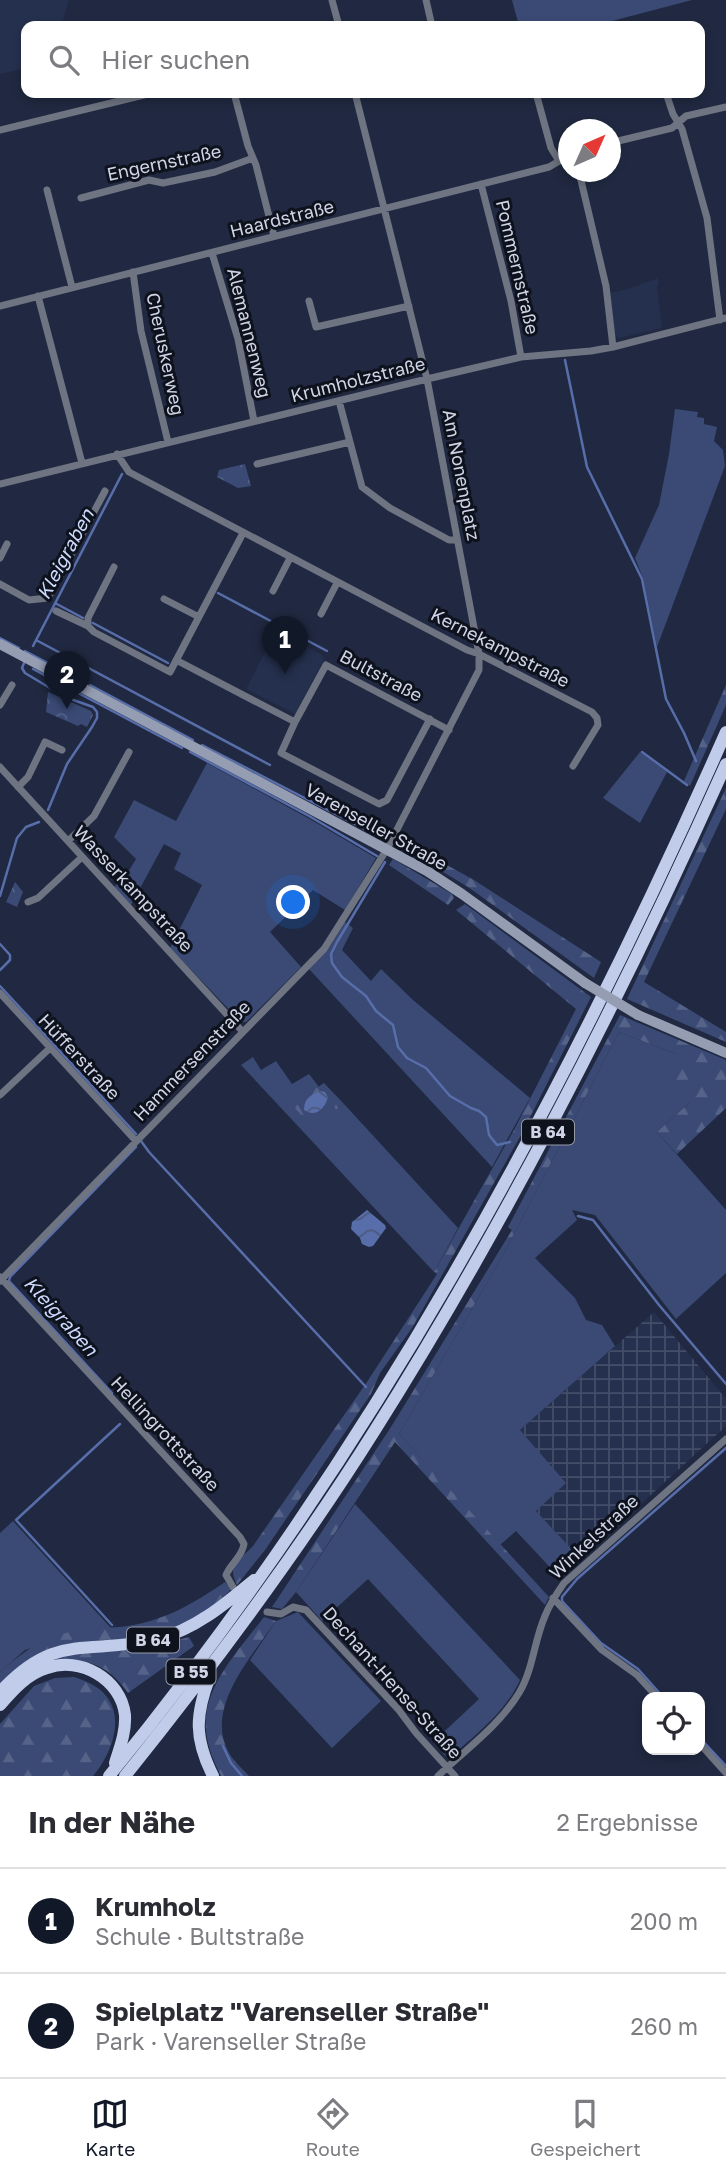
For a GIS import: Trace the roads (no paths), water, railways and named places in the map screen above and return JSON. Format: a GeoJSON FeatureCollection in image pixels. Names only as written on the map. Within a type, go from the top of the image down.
{"type":"FeatureCollection","features":[{"type":"Feature","properties":{"kind":"highway","name":"B 64"},"geometry":{"type":"LineString","coordinates":[[0,1692],[22,1670],[53,1653],[159,1639],[181,1631],[216,1611],[267,1568],[395,1375],[490,1213],[645,909],[726,732]]}},
{"type":"Feature","properties":{"kind":"highway","name":"B 64"},"geometry":{"type":"LineString","coordinates":[[212,1776],[202,1751],[198,1718],[202,1697],[215,1662],[310,1530],[374,1432],[494,1232],[569,1092],[657,915],[726,764]]}},
{"type":"Feature","properties":{"kind":"highway","name":"B 55"},"geometry":{"type":"LineString","coordinates":[[110,1775],[205,1654],[267,1568]]}},
{"type":"Feature","properties":{"kind":"highway","name":"B 55"},"geometry":{"type":"LineString","coordinates":[[125,1776],[215,1662]]}},
{"type":"Feature","properties":{"kind":"highway","name":"B 55"},"geometry":{"type":"LineString","coordinates":[[0,1705],[28,1677],[46,1668],[73,1664],[95,1672],[115,1690],[125,1714],[122,1741],[110,1775]]}},
{"type":"Feature","properties":{"kind":"main road","name":"Varenseller Straße"},"geometry":{"type":"LineString","coordinates":[[0,644],[427,871],[585,983],[638,1015],[726,1053]]}},
{"type":"Feature","properties":{"kind":"street"},"geometry":{"type":"LineString","coordinates":[[332,0],[338,21]]}},
{"type":"Feature","properties":{"kind":"street"},"geometry":{"type":"LineString","coordinates":[[426,0],[431,21]]}},
{"type":"Feature","properties":{"kind":"street"},"geometry":{"type":"LineString","coordinates":[[0,130],[131,98]]}},
{"type":"Feature","properties":{"kind":"street"},"geometry":{"type":"LineString","coordinates":[[235,98],[274,236]]}},
{"type":"Feature","properties":{"kind":"street","name":"Am Nonenplatz"},"geometry":{"type":"LineString","coordinates":[[356,98],[427,379],[480,670],[387,849]]}},
{"type":"Feature","properties":{"kind":"street"},"geometry":{"type":"LineString","coordinates":[[538,98],[551,148],[558,159]]}},
{"type":"Feature","properties":{"kind":"street"},"geometry":{"type":"LineString","coordinates":[[668,98],[682,129],[707,218],[723,319]]}},
{"type":"Feature","properties":{"kind":"street"},"geometry":{"type":"LineString","coordinates":[[621,141],[672,128],[686,116],[726,107]]}},
{"type":"Feature","properties":{"kind":"street","name":"Engernstraße"},"geometry":{"type":"LineString","coordinates":[[81,198],[149,180],[163,183],[215,172],[253,158]]}},
{"type":"Feature","properties":{"kind":"street","name":"Haardstraße"},"geometry":{"type":"LineString","coordinates":[[0,306],[549,167],[558,162]]}},
{"type":"Feature","properties":{"kind":"street"},"geometry":{"type":"LineString","coordinates":[[581,182],[606,286],[613,347]]}},
{"type":"Feature","properties":{"kind":"street","name":"Pommernstraße"},"geometry":{"type":"LineString","coordinates":[[481,184],[511,301],[521,358]]}},
{"type":"Feature","properties":{"kind":"street"},"geometry":{"type":"LineString","coordinates":[[47,190],[72,287]]}},
{"type":"Feature","properties":{"kind":"street","name":"Alemannenweg"},"geometry":{"type":"LineString","coordinates":[[212,253],[234,324],[254,421]]}},
{"type":"Feature","properties":{"kind":"street","name":"Cheruskerweg"},"geometry":{"type":"LineString","coordinates":[[133,272],[144,342],[168,442]]}},
{"type":"Feature","properties":{"kind":"street"},"geometry":{"type":"LineString","coordinates":[[38,296],[82,463]]}},
{"type":"Feature","properties":{"kind":"street"},"geometry":{"type":"LineString","coordinates":[[309,300],[316,327],[409,306]]}},
{"type":"Feature","properties":{"kind":"street","name":"Krumholzstraße"},"geometry":{"type":"LineString","coordinates":[[0,484],[427,379],[521,358],[613,347],[723,319]]}},
{"type":"Feature","properties":{"kind":"street"},"geometry":{"type":"LineString","coordinates":[[340,401],[359,481],[367,492],[390,508],[449,540],[457,540]]}},
{"type":"Feature","properties":{"kind":"street"},"geometry":{"type":"LineString","coordinates":[[257,464],[350,442]]}},
{"type":"Feature","properties":{"kind":"street","name":"Kernekampstraße"},"geometry":{"type":"LineString","coordinates":[[117,454],[129,472],[337,583],[592,712],[598,725],[573,766]]}},
{"type":"Feature","properties":{"kind":"street"},"geometry":{"type":"LineString","coordinates":[[0,584],[29,600],[48,598],[105,491]]}},
{"type":"Feature","properties":{"kind":"street"},"geometry":{"type":"LineString","coordinates":[[55,611],[88,626],[94,632],[170,672],[243,533]]}},
{"type":"Feature","properties":{"kind":"street"},"geometry":{"type":"LineString","coordinates":[[0,558],[7,544]]}},
{"type":"Feature","properties":{"kind":"street"},"geometry":{"type":"LineString","coordinates":[[273,591],[290,558]]}},
{"type":"Feature","properties":{"kind":"street"},"geometry":{"type":"LineString","coordinates":[[88,626],[88,618],[114,567]]}},
{"type":"Feature","properties":{"kind":"street"},"geometry":{"type":"LineString","coordinates":[[321,614],[337,583]]}},
{"type":"Feature","properties":{"kind":"street"},"geometry":{"type":"LineString","coordinates":[[164,599],[199,617]]}},
{"type":"Feature","properties":{"kind":"street"},"geometry":{"type":"LineString","coordinates":[[176,660],[295,722],[281,753],[379,804],[387,800],[429,719]]}},
{"type":"Feature","properties":{"kind":"street","name":"Bultstraße"},"geometry":{"type":"LineString","coordinates":[[295,722],[326,665],[449,730]]}},
{"type":"Feature","properties":{"kind":"street"},"geometry":{"type":"LineString","coordinates":[[0,705],[12,685]]}},
{"type":"Feature","properties":{"kind":"street"},"geometry":{"type":"LineString","coordinates":[[18,788],[28,777],[45,743],[62,750]]}},
{"type":"Feature","properties":{"kind":"street"},"geometry":{"type":"LineString","coordinates":[[68,841],[94,816],[129,752]]}},
{"type":"Feature","properties":{"kind":"street","name":"Wasserkampstraße"},"geometry":{"type":"LineString","coordinates":[[0,767],[243,1032]]}},
{"type":"Feature","properties":{"kind":"street","name":"Hammersenstraße"},"geometry":{"type":"LineString","coordinates":[[0,1279],[324,949],[387,849]]}},
{"type":"Feature","properties":{"kind":"street"},"geometry":{"type":"LineString","coordinates":[[28,902],[38,898],[82,857]]}},
{"type":"Feature","properties":{"kind":"street","name":"Hüfferstraße"},"geometry":{"type":"LineString","coordinates":[[0,993],[135,1141]]}},
{"type":"Feature","properties":{"kind":"street"},"geometry":{"type":"LineString","coordinates":[[0,1095],[50,1048]]}},
{"type":"Feature","properties":{"kind":"street","name":"Hellingrottstraße"},"geometry":{"type":"LineString","coordinates":[[0,1279],[240,1537],[244,1544],[243,1549],[226,1574],[233,1587]]}},
{"type":"Feature","properties":{"kind":"street","name":"Winkelstraße"},"geometry":{"type":"LineString","coordinates":[[439,1776],[503,1714],[519,1692],[544,1618],[553,1598],[564,1583],[726,1439]]}},
{"type":"Feature","properties":{"kind":"street"},"geometry":{"type":"LineString","coordinates":[[553,1598],[602,1650],[637,1675],[652,1692]]}},
{"type":"Feature","properties":{"kind":"street","name":"Dechant-Hense-Straße"},"geometry":{"type":"LineString","coordinates":[[267,1612],[281,1615],[293,1607],[306,1610],[398,1709],[455,1776]]}},
{"type":"Feature","properties":{"kind":"street"},"geometry":{"type":"LineString","coordinates":[[705,1750],[726,1773]]}},
{"type":"Feature","properties":{"kind":"water"},"geometry":{"type":"Polygon","coordinates":[[[321,1091],[328,1097],[325,1105],[316,1113],[304,1110],[309,1098],[321,1091]]]}},
{"type":"Feature","properties":{"kind":"water"},"geometry":{"type":"Polygon","coordinates":[[[367,1210],[386,1228],[373,1246],[369,1247],[362,1244],[351,1229],[352,1222],[367,1210]]]}},
{"type":"Feature","properties":{"kind":"waterway"},"geometry":{"type":"LineString","coordinates":[[565,360],[587,467],[642,579],[666,699],[696,761]]}},
{"type":"Feature","properties":{"kind":"waterway","name":"Kleigraben"},"geometry":{"type":"LineString","coordinates":[[33,646],[122,474]]}},
{"type":"Feature","properties":{"kind":"waterway"},"geometry":{"type":"LineString","coordinates":[[218,593],[327,651]]}},
{"type":"Feature","properties":{"kind":"waterway"},"geometry":{"type":"LineString","coordinates":[[55,603],[83,618]]}},
{"type":"Feature","properties":{"kind":"waterway"},"geometry":{"type":"LineString","coordinates":[[93,623],[168,663]]}},
{"type":"Feature","properties":{"kind":"waterway"},"geometry":{"type":"LineString","coordinates":[[0,638],[19,648]]}},
{"type":"Feature","properties":{"kind":"waterway"},"geometry":{"type":"LineString","coordinates":[[36,640],[270,765]]}},
{"type":"Feature","properties":{"kind":"waterway"},"geometry":{"type":"LineString","coordinates":[[25,651],[80,680]]}},
{"type":"Feature","properties":{"kind":"waterway","name":"Kleigraben"},"geometry":{"type":"LineString","coordinates":[[24,663],[22,668],[25,673],[65,697],[93,707],[97,712],[92,727],[67,764],[48,810]]}},
{"type":"Feature","properties":{"kind":"waterway"},"geometry":{"type":"LineString","coordinates":[[33,669],[182,748]]}},
{"type":"Feature","properties":{"kind":"waterway"},"geometry":{"type":"LineString","coordinates":[[90,685],[193,740]]}},
{"type":"Feature","properties":{"kind":"waterway"},"geometry":{"type":"LineString","coordinates":[[202,745],[382,838]]}},
{"type":"Feature","properties":{"kind":"waterway"},"geometry":{"type":"LineString","coordinates":[[190,752],[377,856]]}},
{"type":"Feature","properties":{"kind":"waterway"},"geometry":{"type":"LineString","coordinates":[[642,752],[687,785]]}},
{"type":"Feature","properties":{"kind":"waterway","name":"Kleigraben"},"geometry":{"type":"LineString","coordinates":[[0,896],[17,838],[26,827],[39,822]]}},
{"type":"Feature","properties":{"kind":"waterway"},"geometry":{"type":"LineString","coordinates":[[385,862],[337,942],[331,954],[332,963],[342,977],[366,996],[376,1011],[393,1025],[398,1047],[407,1058],[426,1068],[450,1096],[486,1117],[489,1135],[497,1145],[510,1142]]}},
{"type":"Feature","properties":{"kind":"waterway","name":"Kleigraben"},"geometry":{"type":"LineString","coordinates":[[0,944],[10,955],[10,960],[0,970]]}},
{"type":"Feature","properties":{"kind":"waterway","name":"Kleigraben"},"geometry":{"type":"LineString","coordinates":[[0,986],[136,1134]]}},
{"type":"Feature","properties":{"kind":"waterway","name":"Kleigraben"},"geometry":{"type":"LineString","coordinates":[[141,1141],[366,1387]]}},
{"type":"Feature","properties":{"kind":"waterway","name":"Kleigraben"},"geometry":{"type":"LineString","coordinates":[[112,1393],[9,1281],[136,1147]]}},
{"type":"Feature","properties":{"kind":"waterway"},"geometry":{"type":"LineString","coordinates":[[578,1216],[593,1220],[659,1305],[726,1384]]}},
{"type":"Feature","properties":{"kind":"waterway","name":"Kleigraben"},"geometry":{"type":"LineString","coordinates":[[112,1625],[16,1520],[120,1424]]}},
{"type":"Feature","properties":{"kind":"waterway"},"geometry":{"type":"LineString","coordinates":[[659,1692],[638,1669],[601,1643],[562,1601],[562,1597],[577,1579],[726,1448]]}},
{"type":"Feature","properties":{"kind":"waterway"},"geometry":{"type":"LineString","coordinates":[[705,1743],[726,1766]]}},
{"type":"Feature","properties":{"kind":"waterway","name":"Kleigraben"},"geometry":{"type":"LineString","coordinates":[[223,1746],[231,1763],[242,1776]]}},
{"type":"Feature","properties":{"kind":"place","name":"Krumholz"},"geometry":{"type":"Point","coordinates":[285,674]}},
{"type":"Feature","properties":{"kind":"place","name":"Spielplatz \"Varenseller Straße\""},"geometry":{"type":"Point","coordinates":[67,709]}}]}
